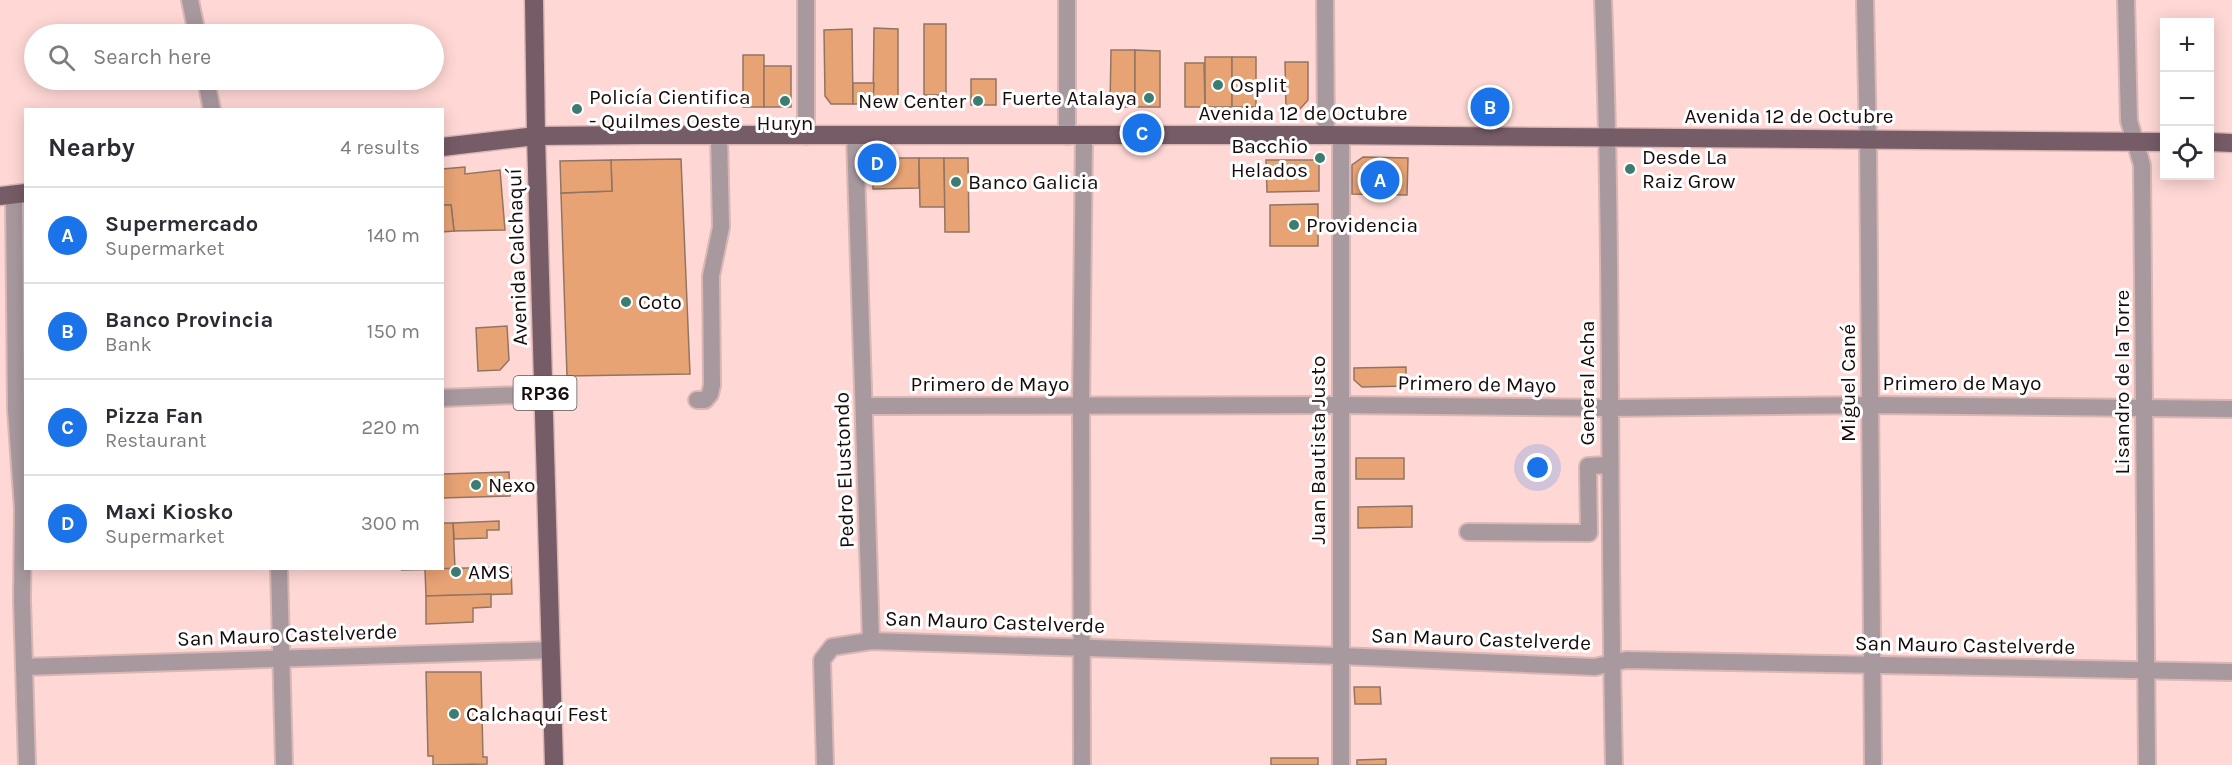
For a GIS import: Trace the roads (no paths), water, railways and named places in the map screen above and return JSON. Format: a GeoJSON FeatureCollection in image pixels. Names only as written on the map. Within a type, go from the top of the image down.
{"type":"FeatureCollection","features":[{"type":"Feature","properties":{"kind":"main road","name":"Avenida Calchaquí"},"geometry":{"type":"LineString","coordinates":[[534,0],[554,765]]}},
{"type":"Feature","properties":{"kind":"main road","name":"Avenida 12 de Octubre"},"geometry":{"type":"LineString","coordinates":[[444,147],[536,136],[1334,135],[2160,142]]}},
{"type":"Feature","properties":{"kind":"main road"},"geometry":{"type":"LineString","coordinates":[[2214,142],[2232,143]]}},
{"type":"Feature","properties":{"kind":"street"},"geometry":{"type":"LineString","coordinates":[[190,0],[195,24]]}},
{"type":"Feature","properties":{"kind":"street"},"geometry":{"type":"LineString","coordinates":[[806,0],[806,136]]}},
{"type":"Feature","properties":{"kind":"street"},"geometry":{"type":"LineString","coordinates":[[1067,0],[1075,136],[1081,407],[1082,765]]}},
{"type":"Feature","properties":{"kind":"street","name":"Juan Bautista Justo"},"geometry":{"type":"LineString","coordinates":[[1325,0],[1334,135],[1340,405],[1341,765]]}},
{"type":"Feature","properties":{"kind":"street","name":"General Acha"},"geometry":{"type":"LineString","coordinates":[[1603,0],[1608,138],[1614,765]]}},
{"type":"Feature","properties":{"kind":"street","name":"Miguel Cané"},"geometry":{"type":"LineString","coordinates":[[1865,0],[1873,765]]}},
{"type":"Feature","properties":{"kind":"street","name":"Lisandro de la Torre"},"geometry":{"type":"LineString","coordinates":[[2126,0],[2129,121],[2142,165],[2147,765]]}},
{"type":"Feature","properties":{"kind":"street"},"geometry":{"type":"LineString","coordinates":[[208,90],[212,108]]}},
{"type":"Feature","properties":{"kind":"street"},"geometry":{"type":"LineString","coordinates":[[697,400],[705,400],[712,386],[711,276],[721,227],[719,136]]}},
{"type":"Feature","properties":{"kind":"street","name":"Pedro Elustondo"},"geometry":{"type":"LineString","coordinates":[[855,137],[871,641]]}},
{"type":"Feature","properties":{"kind":"street"},"geometry":{"type":"LineString","coordinates":[[13,194],[7,335],[21,409],[22,600],[27,765]]}},
{"type":"Feature","properties":{"kind":"street"},"geometry":{"type":"LineString","coordinates":[[444,398],[545,394]]}},
{"type":"Feature","properties":{"kind":"street","name":"Primero de Mayo"},"geometry":{"type":"LineString","coordinates":[[865,406],[1340,405],[1610,408],[1871,405],[2232,409]]}},
{"type":"Feature","properties":{"kind":"street"},"geometry":{"type":"LineString","coordinates":[[1468,532],[1589,533],[1588,466],[1610,465]]}},
{"type":"Feature","properties":{"kind":"street"},"geometry":{"type":"LineString","coordinates":[[279,570],[284,765]]}},
{"type":"Feature","properties":{"kind":"street"},"geometry":{"type":"LineString","coordinates":[[825,765],[822,660],[832,646],[871,641]]}},
{"type":"Feature","properties":{"kind":"street","name":"San Mauro Castelverde"},"geometry":{"type":"LineString","coordinates":[[871,641],[1081,646],[1595,667],[1626,660],[2232,672]]}},
{"type":"Feature","properties":{"kind":"street","name":"San Mauro Castelverde"},"geometry":{"type":"LineString","coordinates":[[24,667],[550,650]]}},
{"type":"Feature","properties":{"kind":"place","name":"Osplit"},"geometry":{"type":"Point","coordinates":[1218,85]}},
{"type":"Feature","properties":{"kind":"place","name":"Fuerte Atalaya"},"geometry":{"type":"Point","coordinates":[1149,98]}},
{"type":"Feature","properties":{"kind":"place","name":"Huryn"},"geometry":{"type":"Point","coordinates":[785,101]}},
{"type":"Feature","properties":{"kind":"place","name":"New Center"},"geometry":{"type":"Point","coordinates":[978,101]}},
{"type":"Feature","properties":{"kind":"place","name":"Banco Provincia"},"geometry":{"type":"Point","coordinates":[1490,107]}},
{"type":"Feature","properties":{"kind":"place","name":"Policía Cientifica - Quilmes Oeste"},"geometry":{"type":"Point","coordinates":[577,109]}},
{"type":"Feature","properties":{"kind":"place","name":"Pizza Fan"},"geometry":{"type":"Point","coordinates":[1142,133]}},
{"type":"Feature","properties":{"kind":"place","name":"Bacchio Helados"},"geometry":{"type":"Point","coordinates":[1320,158]}},
{"type":"Feature","properties":{"kind":"place","name":"Maxi Kiosko"},"geometry":{"type":"Point","coordinates":[877,163]}},
{"type":"Feature","properties":{"kind":"place","name":"Desde La Raiz Grow"},"geometry":{"type":"Point","coordinates":[1630,169]}},
{"type":"Feature","properties":{"kind":"place","name":"Supermercado"},"geometry":{"type":"Point","coordinates":[1380,180]}},
{"type":"Feature","properties":{"kind":"place","name":"Banco Galicia"},"geometry":{"type":"Point","coordinates":[956,182]}},
{"type":"Feature","properties":{"kind":"place","name":"Providencia"},"geometry":{"type":"Point","coordinates":[1294,225]}},
{"type":"Feature","properties":{"kind":"place","name":"Coto"},"geometry":{"type":"Point","coordinates":[626,302]}},
{"type":"Feature","properties":{"kind":"place","name":"Nexo"},"geometry":{"type":"Point","coordinates":[476,485]}},
{"type":"Feature","properties":{"kind":"place","name":"AMS"},"geometry":{"type":"Point","coordinates":[456,572]}},
{"type":"Feature","properties":{"kind":"place","name":"Calchaquí Fest"},"geometry":{"type":"Point","coordinates":[454,714]}}]}
